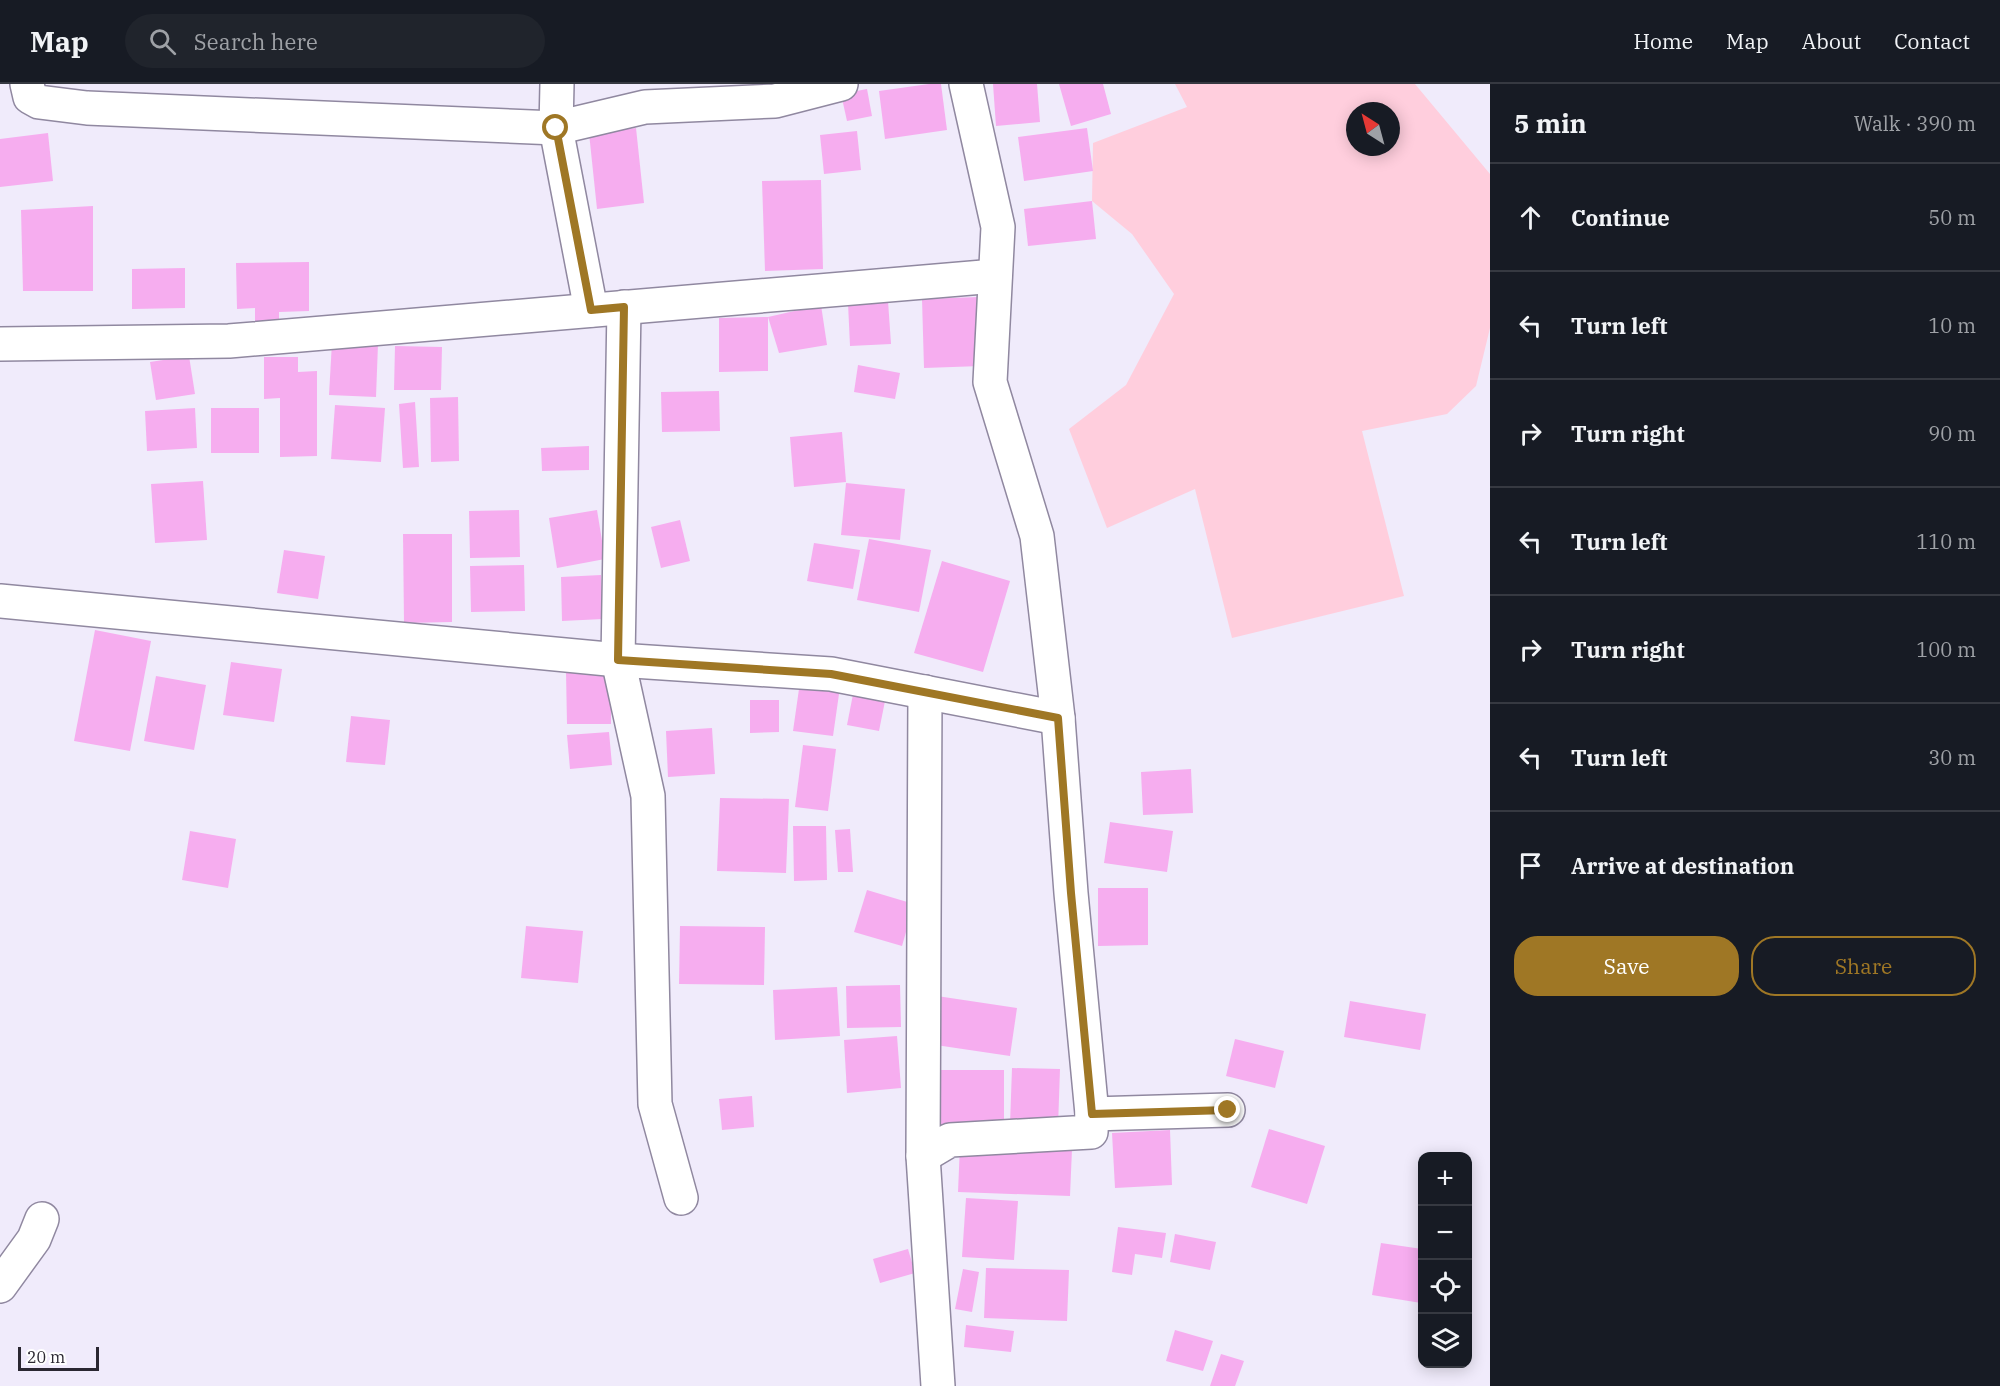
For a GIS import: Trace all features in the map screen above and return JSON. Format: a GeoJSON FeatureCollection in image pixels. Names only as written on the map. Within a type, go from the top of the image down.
{"type":"FeatureCollection","features":[{"type":"Feature","properties":{"kind":"street"},"geometry":{"type":"LineString","coordinates":[[27,84],[30,98],[39,102],[87,108],[556,128],[645,107],[776,101],[841,84]]}},
{"type":"Feature","properties":{"kind":"street"},"geometry":{"type":"LineString","coordinates":[[557,84],[556,128],[591,310]]}},
{"type":"Feature","properties":{"kind":"street"},"geometry":{"type":"LineString","coordinates":[[923,1156],[950,1140],[1091,1132],[1092,1114],[1071,893],[1058,718],[1037,536],[990,382],[998,227],[966,84]]}},
{"type":"Feature","properties":{"kind":"street"},"geometry":{"type":"LineString","coordinates":[[0,344],[229,341],[995,276]]}},
{"type":"Feature","properties":{"kind":"street"},"geometry":{"type":"LineString","coordinates":[[624,307],[618,660],[648,796],[655,1104],[681,1198]]}},
{"type":"Feature","properties":{"kind":"street"},"geometry":{"type":"LineString","coordinates":[[0,601],[618,660],[831,674],[1058,718]]}},
{"type":"Feature","properties":{"kind":"street"},"geometry":{"type":"LineString","coordinates":[[925,692],[923,1156],[938,1386]]}},
{"type":"Feature","properties":{"kind":"street"},"geometry":{"type":"LineString","coordinates":[[1092,1114],[1228,1110]]}},
{"type":"Feature","properties":{"kind":"street"},"geometry":{"type":"LineString","coordinates":[[0,1286],[34,1239],[42,1219]]}},
{"type":"Feature","properties":{"kind":"shaded area"},"geometry":{"type":"Polygon","coordinates":[[[1175,84],[1415,84],[1490,174],[1490,328],[1476,386],[1447,414],[1362,431],[1404,596],[1232,638],[1195,489],[1107,528],[1069,429],[1126,385],[1174,294],[1132,234],[1092,201],[1093,143],[1187,107],[1175,84]]]}},
{"type":"Feature","properties":{"kind":"building"},"geometry":{"type":"Polygon","coordinates":[[[941,84],[947,130],[885,139],[879,91],[941,84]]]}},
{"type":"Feature","properties":{"kind":"building"},"geometry":{"type":"Polygon","coordinates":[[[993,84],[1037,84],[1040,122],[996,126],[993,84]]]}},
{"type":"Feature","properties":{"kind":"building"},"geometry":{"type":"Polygon","coordinates":[[[1059,84],[1103,84],[1111,114],[1071,126],[1059,84]]]}},
{"type":"Feature","properties":{"kind":"building"},"geometry":{"type":"Polygon","coordinates":[[[867,89],[872,116],[847,121],[841,94],[867,89]]]}},
{"type":"Feature","properties":{"kind":"building"},"geometry":{"type":"Polygon","coordinates":[[[636,128],[644,203],[597,209],[589,133],[636,128]]]}},
{"type":"Feature","properties":{"kind":"building"},"geometry":{"type":"Polygon","coordinates":[[[1087,128],[1093,171],[1024,181],[1018,137],[1087,128]]]}},
{"type":"Feature","properties":{"kind":"building"},"geometry":{"type":"Polygon","coordinates":[[[857,131],[861,170],[824,174],[820,135],[857,131]]]}},
{"type":"Feature","properties":{"kind":"building"},"geometry":{"type":"Polygon","coordinates":[[[48,133],[53,181],[0,187],[0,139],[48,133]]]}},
{"type":"Feature","properties":{"kind":"building"},"geometry":{"type":"Polygon","coordinates":[[[821,180],[823,269],[765,271],[762,181],[821,180]]]}},
{"type":"Feature","properties":{"kind":"building"},"geometry":{"type":"Polygon","coordinates":[[[1092,201],[1096,239],[1028,246],[1024,209],[1092,201]]]}},
{"type":"Feature","properties":{"kind":"building"},"geometry":{"type":"Polygon","coordinates":[[[93,206],[93,291],[23,291],[21,210],[93,206]]]}},
{"type":"Feature","properties":{"kind":"building"},"geometry":{"type":"Polygon","coordinates":[[[309,262],[309,311],[279,312],[279,325],[255,326],[255,308],[237,309],[236,263],[309,262]]]}},
{"type":"Feature","properties":{"kind":"building"},"geometry":{"type":"Polygon","coordinates":[[[185,268],[185,308],[132,309],[132,269],[185,268]]]}},
{"type":"Feature","properties":{"kind":"building"},"geometry":{"type":"Polygon","coordinates":[[[979,297],[981,366],[924,368],[922,299],[979,297]]]}},
{"type":"Feature","properties":{"kind":"building"},"geometry":{"type":"Polygon","coordinates":[[[888,301],[891,344],[850,346],[848,303],[888,301]]]}},
{"type":"Feature","properties":{"kind":"building"},"geometry":{"type":"Polygon","coordinates":[[[821,305],[827,345],[779,353],[768,317],[821,305]]]}},
{"type":"Feature","properties":{"kind":"building"},"geometry":{"type":"Polygon","coordinates":[[[768,317],[768,371],[719,372],[719,318],[768,317]]]}},
{"type":"Feature","properties":{"kind":"building"},"geometry":{"type":"Polygon","coordinates":[[[332,342],[378,344],[376,397],[329,395],[332,342]]]}},
{"type":"Feature","properties":{"kind":"building"},"geometry":{"type":"Polygon","coordinates":[[[395,346],[442,347],[441,390],[394,390],[395,346]]]}},
{"type":"Feature","properties":{"kind":"building"},"geometry":{"type":"Polygon","coordinates":[[[189,356],[195,394],[156,400],[150,362],[189,356]]]}},
{"type":"Feature","properties":{"kind":"building"},"geometry":{"type":"Polygon","coordinates":[[[264,357],[298,357],[298,372],[317,371],[317,456],[280,457],[280,398],[264,399],[264,357]]]}},
{"type":"Feature","properties":{"kind":"building"},"geometry":{"type":"Polygon","coordinates":[[[858,365],[900,373],[895,399],[854,392],[858,365]]]}},
{"type":"Feature","properties":{"kind":"building"},"geometry":{"type":"Polygon","coordinates":[[[719,391],[720,431],[662,432],[661,392],[719,391]]]}},
{"type":"Feature","properties":{"kind":"building"},"geometry":{"type":"Polygon","coordinates":[[[458,397],[459,461],[431,462],[430,398],[458,397]]]}},
{"type":"Feature","properties":{"kind":"building"},"geometry":{"type":"Polygon","coordinates":[[[415,402],[419,467],[403,468],[399,404],[415,402]]]}},
{"type":"Feature","properties":{"kind":"building"},"geometry":{"type":"Polygon","coordinates":[[[335,405],[385,408],[381,462],[331,459],[335,405]]]}},
{"type":"Feature","properties":{"kind":"building"},"geometry":{"type":"Polygon","coordinates":[[[195,408],[197,448],[147,451],[145,411],[195,408]]]}},
{"type":"Feature","properties":{"kind":"building"},"geometry":{"type":"Polygon","coordinates":[[[211,408],[259,408],[259,453],[211,453],[211,408]]]}},
{"type":"Feature","properties":{"kind":"building"},"geometry":{"type":"Polygon","coordinates":[[[842,432],[846,482],[794,487],[790,437],[842,432]]]}},
{"type":"Feature","properties":{"kind":"building"},"geometry":{"type":"Polygon","coordinates":[[[589,446],[589,470],[542,471],[541,448],[589,446]]]}},
{"type":"Feature","properties":{"kind":"building"},"geometry":{"type":"Polygon","coordinates":[[[203,481],[207,540],[155,543],[151,484],[203,481]]]}},
{"type":"Feature","properties":{"kind":"building"},"geometry":{"type":"Polygon","coordinates":[[[846,483],[905,489],[900,540],[841,535],[846,483]]]}},
{"type":"Feature","properties":{"kind":"building"},"geometry":{"type":"Polygon","coordinates":[[[519,510],[520,557],[470,558],[469,511],[519,510]]]}},
{"type":"Feature","properties":{"kind":"building"},"geometry":{"type":"Polygon","coordinates":[[[597,510],[605,559],[557,568],[549,518],[597,510]]]}},
{"type":"Feature","properties":{"kind":"building"},"geometry":{"type":"Polygon","coordinates":[[[680,520],[690,561],[661,568],[651,527],[680,520]]]}},
{"type":"Feature","properties":{"kind":"building"},"geometry":{"type":"Polygon","coordinates":[[[403,534],[452,534],[452,622],[404,623],[403,534]]]}},
{"type":"Feature","properties":{"kind":"building"},"geometry":{"type":"Polygon","coordinates":[[[869,539],[931,550],[919,612],[857,600],[869,539]]]}},
{"type":"Feature","properties":{"kind":"building"},"geometry":{"type":"Polygon","coordinates":[[[814,543],[860,550],[853,589],[807,581],[814,543]]]}},
{"type":"Feature","properties":{"kind":"building"},"geometry":{"type":"Polygon","coordinates":[[[284,550],[325,556],[318,599],[277,593],[284,550]]]}},
{"type":"Feature","properties":{"kind":"building"},"geometry":{"type":"Polygon","coordinates":[[[942,561],[1010,581],[983,672],[914,653],[942,561]]]}},
{"type":"Feature","properties":{"kind":"building"},"geometry":{"type":"Polygon","coordinates":[[[524,565],[525,611],[471,612],[470,566],[524,565]]]}},
{"type":"Feature","properties":{"kind":"building"},"geometry":{"type":"Polygon","coordinates":[[[601,575],[603,619],[562,621],[561,577],[601,575]]]}},
{"type":"Feature","properties":{"kind":"building"},"geometry":{"type":"Polygon","coordinates":[[[95,630],[151,641],[130,751],[74,741],[95,630]]]}},
{"type":"Feature","properties":{"kind":"building"},"geometry":{"type":"Polygon","coordinates":[[[231,662],[282,669],[274,722],[223,715],[231,662]]]}},
{"type":"Feature","properties":{"kind":"building"},"geometry":{"type":"Polygon","coordinates":[[[611,671],[611,724],[567,724],[566,672],[611,671]]]}},
{"type":"Feature","properties":{"kind":"building"},"geometry":{"type":"Polygon","coordinates":[[[156,676],[206,685],[194,750],[144,741],[156,676]]]}},
{"type":"Feature","properties":{"kind":"building"},"geometry":{"type":"Polygon","coordinates":[[[856,679],[888,686],[879,731],[847,725],[856,679]]]}},
{"type":"Feature","properties":{"kind":"building"},"geometry":{"type":"Polygon","coordinates":[[[800,682],[840,687],[833,736],[793,731],[800,682]]]}},
{"type":"Feature","properties":{"kind":"building"},"geometry":{"type":"Polygon","coordinates":[[[750,700],[779,700],[779,732],[750,733],[750,700]]]}},
{"type":"Feature","properties":{"kind":"building"},"geometry":{"type":"Polygon","coordinates":[[[351,716],[390,720],[385,765],[346,762],[351,716]]]}},
{"type":"Feature","properties":{"kind":"building"},"geometry":{"type":"Polygon","coordinates":[[[712,728],[715,774],[668,777],[666,731],[712,728]]]}},
{"type":"Feature","properties":{"kind":"building"},"geometry":{"type":"Polygon","coordinates":[[[609,732],[612,765],[570,769],[567,735],[609,732]]]}},
{"type":"Feature","properties":{"kind":"building"},"geometry":{"type":"Polygon","coordinates":[[[803,745],[836,749],[828,811],[795,807],[803,745]]]}},
{"type":"Feature","properties":{"kind":"building"},"geometry":{"type":"Polygon","coordinates":[[[1191,769],[1193,813],[1143,815],[1141,772],[1191,769]]]}},
{"type":"Feature","properties":{"kind":"building"},"geometry":{"type":"Polygon","coordinates":[[[720,798],[789,799],[786,873],[717,871],[720,798]]]}},
{"type":"Feature","properties":{"kind":"building"},"geometry":{"type":"Polygon","coordinates":[[[1110,822],[1173,831],[1167,872],[1104,863],[1110,822]]]}},
{"type":"Feature","properties":{"kind":"building"},"geometry":{"type":"Polygon","coordinates":[[[793,826],[826,826],[827,880],[794,881],[793,826]]]}},
{"type":"Feature","properties":{"kind":"building"},"geometry":{"type":"Polygon","coordinates":[[[850,829],[853,872],[838,872],[835,830],[850,829]]]}},
{"type":"Feature","properties":{"kind":"building"},"geometry":{"type":"Polygon","coordinates":[[[190,831],[236,839],[228,888],[182,880],[190,831]]]}},
{"type":"Feature","properties":{"kind":"building"},"geometry":{"type":"Polygon","coordinates":[[[1098,888],[1148,888],[1148,945],[1098,946],[1098,888]]]}},
{"type":"Feature","properties":{"kind":"building"},"geometry":{"type":"Polygon","coordinates":[[[867,890],[914,904],[902,946],[854,932],[867,890]]]}},
{"type":"Feature","properties":{"kind":"building"},"geometry":{"type":"Polygon","coordinates":[[[526,926],[583,931],[578,983],[521,978],[526,926]]]}},
{"type":"Feature","properties":{"kind":"building"},"geometry":{"type":"Polygon","coordinates":[[[680,926],[765,927],[764,985],[679,984],[680,926]]]}},
{"type":"Feature","properties":{"kind":"building"},"geometry":{"type":"Polygon","coordinates":[[[900,985],[901,1027],[847,1028],[846,986],[900,985]]]}},
{"type":"Feature","properties":{"kind":"building"},"geometry":{"type":"Polygon","coordinates":[[[837,987],[840,1036],[775,1040],[773,990],[837,987]]]}},
{"type":"Feature","properties":{"kind":"building"},"geometry":{"type":"Polygon","coordinates":[[[937,996],[1017,1008],[1010,1056],[929,1044],[937,996]]]}},
{"type":"Feature","properties":{"kind":"building"},"geometry":{"type":"Polygon","coordinates":[[[1350,1001],[1426,1014],[1420,1050],[1344,1037],[1350,1001]]]}},
{"type":"Feature","properties":{"kind":"building"},"geometry":{"type":"Polygon","coordinates":[[[897,1036],[901,1088],[847,1093],[844,1040],[897,1036]]]}},
{"type":"Feature","properties":{"kind":"building"},"geometry":{"type":"Polygon","coordinates":[[[1235,1039],[1284,1051],[1275,1088],[1226,1076],[1235,1039]]]}},
{"type":"Feature","properties":{"kind":"building"},"geometry":{"type":"Polygon","coordinates":[[[1012,1068],[1060,1069],[1058,1127],[1010,1125],[1012,1068]]]}},
{"type":"Feature","properties":{"kind":"building"},"geometry":{"type":"Polygon","coordinates":[[[939,1070],[1004,1070],[1004,1126],[939,1127],[939,1070]]]}},
{"type":"Feature","properties":{"kind":"building"},"geometry":{"type":"Polygon","coordinates":[[[752,1096],[754,1127],[722,1130],[719,1099],[752,1096]]]}},
{"type":"Feature","properties":{"kind":"building"},"geometry":{"type":"Polygon","coordinates":[[[1269,1129],[1325,1146],[1307,1204],[1251,1187],[1269,1129]]]}},
{"type":"Feature","properties":{"kind":"building"},"geometry":{"type":"Polygon","coordinates":[[[1170,1130],[1172,1185],[1115,1188],[1112,1133],[1170,1130]]]}},
{"type":"Feature","properties":{"kind":"building"},"geometry":{"type":"Polygon","coordinates":[[[960,1145],[1072,1149],[1070,1196],[958,1192],[960,1145]]]}},
{"type":"Feature","properties":{"kind":"building"},"geometry":{"type":"Polygon","coordinates":[[[966,1198],[1018,1201],[1014,1260],[962,1257],[966,1198]]]}},
{"type":"Feature","properties":{"kind":"building"},"geometry":{"type":"Polygon","coordinates":[[[1118,1227],[1166,1233],[1162,1258],[1135,1254],[1132,1275],[1112,1272],[1118,1227]]]}},
{"type":"Feature","properties":{"kind":"building"},"geometry":{"type":"Polygon","coordinates":[[[1175,1234],[1216,1242],[1210,1270],[1170,1262],[1175,1234]]]}},
{"type":"Feature","properties":{"kind":"building"},"geometry":{"type":"Polygon","coordinates":[[[1381,1243],[1418,1248],[1418,1303],[1372,1295],[1381,1243]]]}},
{"type":"Feature","properties":{"kind":"building"},"geometry":{"type":"Polygon","coordinates":[[[908,1249],[915,1273],[880,1283],[873,1259],[908,1249]]]}},
{"type":"Feature","properties":{"kind":"building"},"geometry":{"type":"Polygon","coordinates":[[[986,1268],[1069,1270],[1067,1321],[984,1318],[986,1268]]]}},
{"type":"Feature","properties":{"kind":"building"},"geometry":{"type":"Polygon","coordinates":[[[963,1269],[979,1272],[972,1312],[955,1309],[963,1269]]]}},
{"type":"Feature","properties":{"kind":"building"},"geometry":{"type":"Polygon","coordinates":[[[966,1325],[1014,1331],[1011,1352],[964,1347],[966,1325]]]}},
{"type":"Feature","properties":{"kind":"building"},"geometry":{"type":"Polygon","coordinates":[[[1175,1330],[1213,1341],[1203,1371],[1166,1361],[1175,1330]]]}},
{"type":"Feature","properties":{"kind":"building"},"geometry":{"type":"Polygon","coordinates":[[[1221,1354],[1244,1361],[1235,1386],[1210,1386],[1221,1354]]]}},
{"type":"Feature","properties":{"kind":"route"},"geometry":{"type":"LineString","coordinates":[[556,128],[591,310],[624,307],[618,660],[831,674],[1058,718],[1071,893],[1092,1114],[1228,1110]]}}]}
